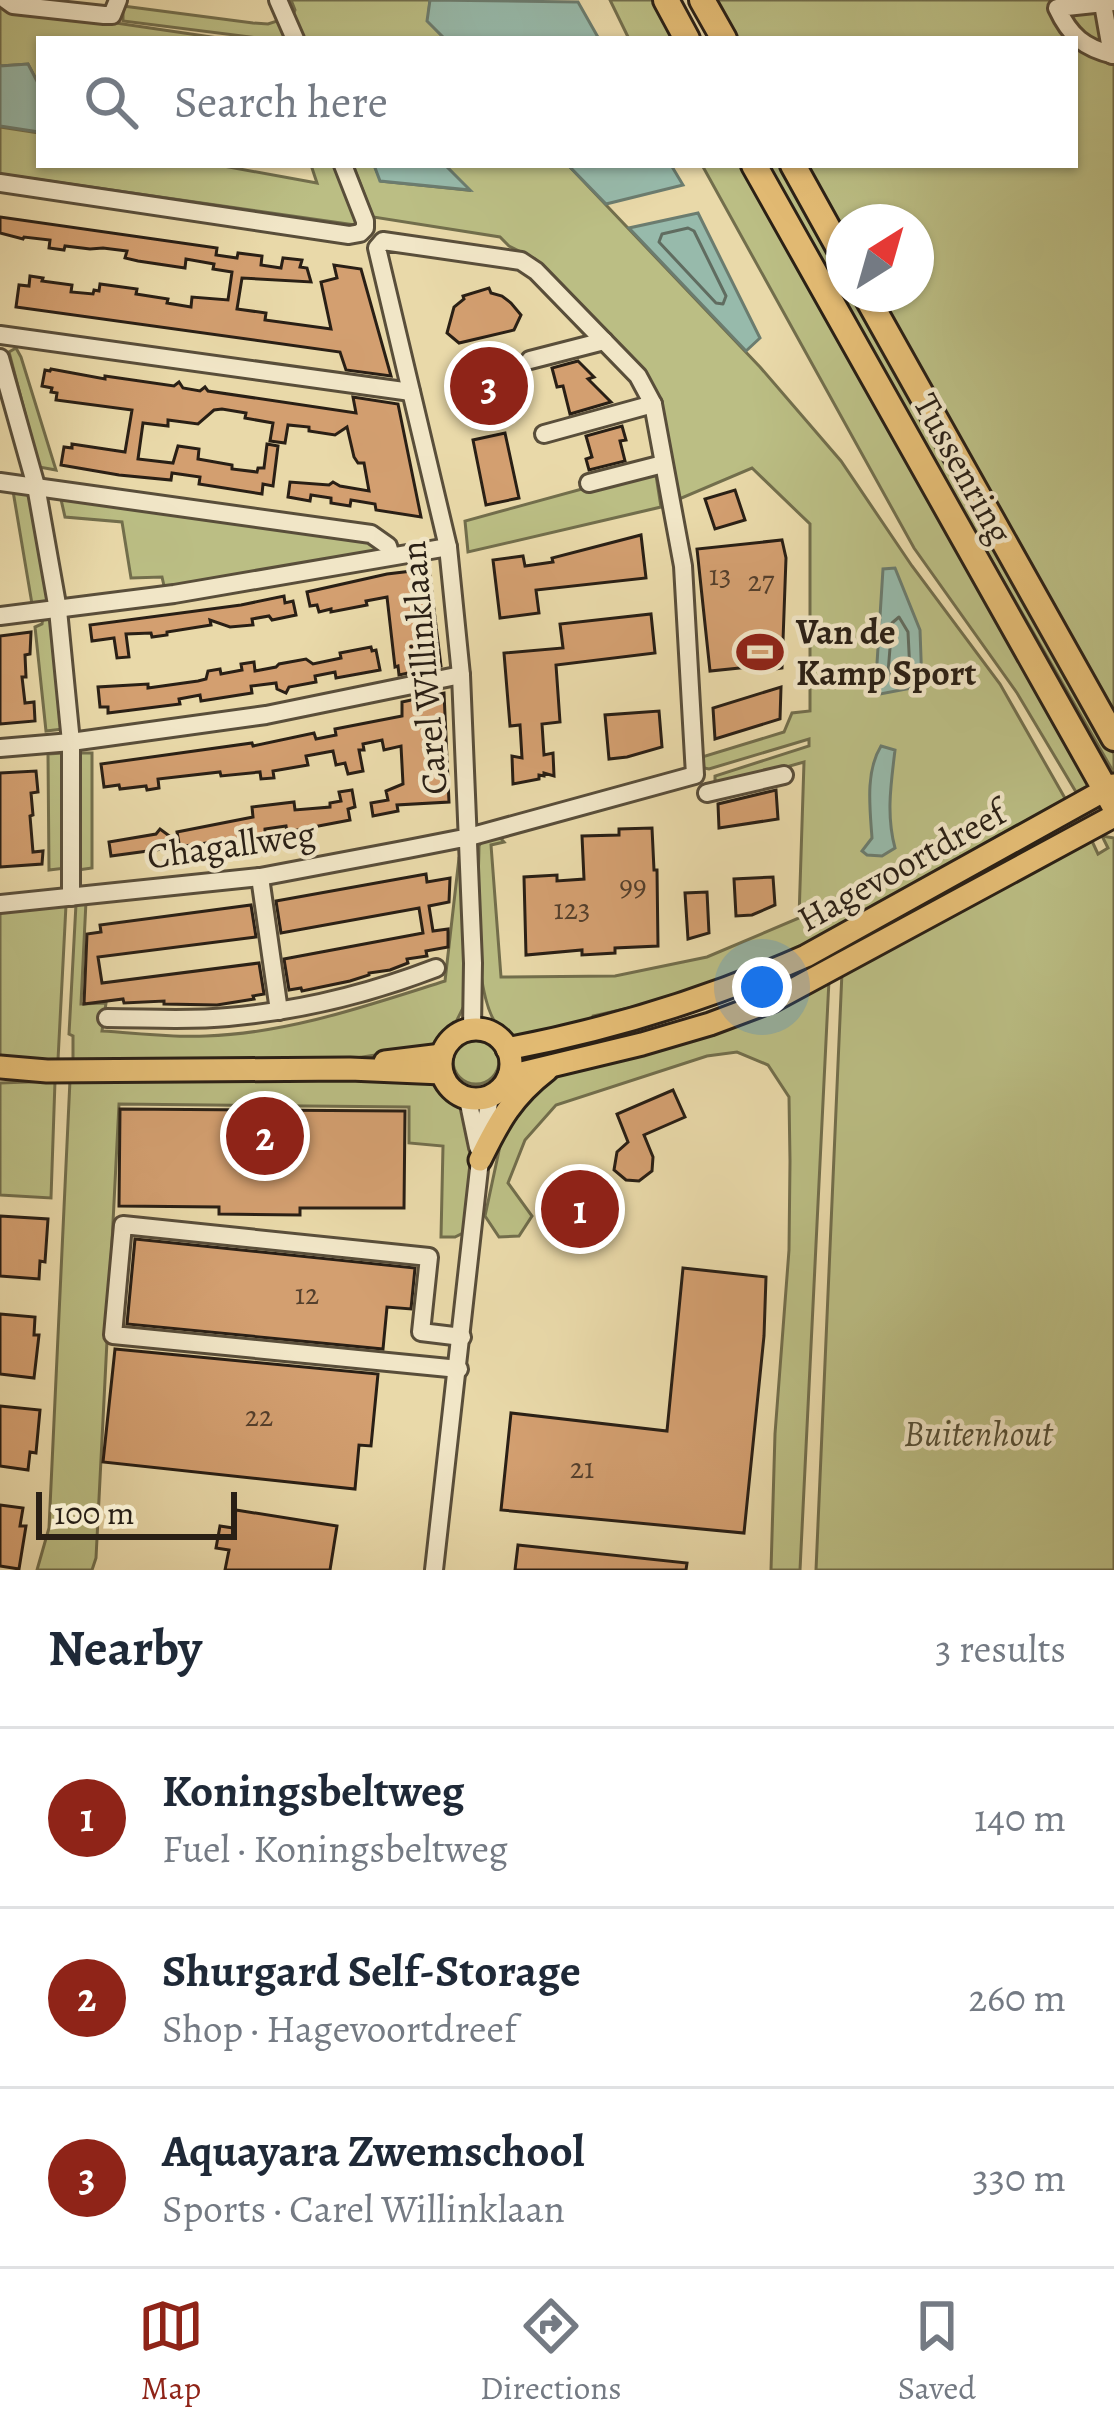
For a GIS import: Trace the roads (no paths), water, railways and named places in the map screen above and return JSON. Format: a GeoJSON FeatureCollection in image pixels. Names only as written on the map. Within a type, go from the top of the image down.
{"type":"FeatureCollection","features":[{"type":"Feature","properties":{"kind":"highway"},"geometry":{"type":"LineString","coordinates":[[666,0],[685,36]]}},
{"type":"Feature","properties":{"kind":"highway"},"geometry":{"type":"LineString","coordinates":[[702,0],[722,36]]}},
{"type":"Feature","properties":{"kind":"highway","name":"Tussenring"},"geometry":{"type":"LineString","coordinates":[[756,168],[1111,793]]}},
{"type":"Feature","properties":{"kind":"highway"},"geometry":{"type":"LineString","coordinates":[[796,168],[826,223]]}},
{"type":"Feature","properties":{"kind":"highway","name":"Tussenring"},"geometry":{"type":"LineString","coordinates":[[875,312],[1114,738]]}},
{"type":"Feature","properties":{"kind":"main road","name":"Hagevoortdreef"},"geometry":{"type":"LineString","coordinates":[[507,1049],[640,1019],[766,974],[1111,793]]}},
{"type":"Feature","properties":{"kind":"main road","name":"Hagevoortdreef"},"geometry":{"type":"LineString","coordinates":[[509,1076],[642,1044],[774,1000],[1114,815]]}},
{"type":"Feature","properties":{"kind":"main road"},"geometry":{"type":"LineString","coordinates":[[472,1029],[493,1034],[507,1049],[511,1067],[498,1091],[479,1097],[452,1090],[442,1064],[453,1038],[472,1029]]}},
{"type":"Feature","properties":{"kind":"main road"},"geometry":{"type":"LineString","coordinates":[[4,1070],[350,1070],[394,1060],[442,1064]]}},
{"type":"Feature","properties":{"kind":"main road"},"geometry":{"type":"LineString","coordinates":[[480,1160],[501,1115],[525,1087],[557,1062]]}},
{"type":"Feature","properties":{"kind":"street"},"geometry":{"type":"LineString","coordinates":[[6,0],[14,5],[104,15],[112,15],[118,0]]}},
{"type":"Feature","properties":{"kind":"street"},"geometry":{"type":"LineString","coordinates":[[278,0],[294,36]]}},
{"type":"Feature","properties":{"kind":"street"},"geometry":{"type":"LineString","coordinates":[[1075,36],[1057,8],[1108,3],[1113,55],[1091,50],[1078,39]]}},
{"type":"Feature","properties":{"kind":"street"},"geometry":{"type":"LineString","coordinates":[[0,183],[350,235],[360,233],[365,221],[344,168]]}},
{"type":"Feature","properties":{"kind":"street","name":"Carel Willinklaan"},"geometry":{"type":"LineString","coordinates":[[472,1029],[461,675],[448,547],[378,244],[521,261],[604,340]]}},
{"type":"Feature","properties":{"kind":"street"},"geometry":{"type":"LineString","coordinates":[[0,335],[411,392]]}},
{"type":"Feature","properties":{"kind":"street"},"geometry":{"type":"LineString","coordinates":[[530,360],[604,340],[638,376],[651,400],[663,464],[589,483]]}},
{"type":"Feature","properties":{"kind":"street"},"geometry":{"type":"LineString","coordinates":[[0,358],[36,487],[58,610],[71,742],[71,897]]}},
{"type":"Feature","properties":{"kind":"street"},"geometry":{"type":"LineString","coordinates":[[545,429],[651,400]]}},
{"type":"Feature","properties":{"kind":"street","name":"Chagallweg"},"geometry":{"type":"LineString","coordinates":[[0,904],[260,877],[469,837],[694,775],[683,566],[663,464]]}},
{"type":"Feature","properties":{"kind":"street"},"geometry":{"type":"LineString","coordinates":[[0,482],[371,534],[388,546],[391,556]]}},
{"type":"Feature","properties":{"kind":"street"},"geometry":{"type":"LineString","coordinates":[[0,616],[174,594],[448,547]]}},
{"type":"Feature","properties":{"kind":"street"},"geometry":{"type":"LineString","coordinates":[[0,748],[266,715],[461,675]]}},
{"type":"Feature","properties":{"kind":"street"},"geometry":{"type":"LineString","coordinates":[[707,794],[784,775]]}},
{"type":"Feature","properties":{"kind":"street"},"geometry":{"type":"LineString","coordinates":[[260,877],[279,1011]]}},
{"type":"Feature","properties":{"kind":"street"},"geometry":{"type":"LineString","coordinates":[[107,1018],[224,1018],[279,1011],[394,984],[436,968]]}},
{"type":"Feature","properties":{"kind":"street"},"geometry":{"type":"LineString","coordinates":[[434,1570],[480,1160],[479,1097]]}},
{"type":"Feature","properties":{"kind":"street"},"geometry":{"type":"LineString","coordinates":[[459,1369],[113,1335],[122,1225],[429,1257],[421,1332],[462,1337]]}},
{"type":"Feature","properties":{"kind":"water"},"geometry":{"type":"Polygon","coordinates":[[[430,0],[578,2],[597,36],[442,36],[427,21],[430,0]]]}},
{"type":"Feature","properties":{"kind":"water"},"geometry":{"type":"Polygon","coordinates":[[[28,64],[36,79],[36,132],[0,126],[0,66],[28,64]]]}},
{"type":"Feature","properties":{"kind":"water"},"geometry":{"type":"Polygon","coordinates":[[[375,168],[448,168],[470,190],[380,181],[375,168]]]}},
{"type":"Feature","properties":{"kind":"water"},"geometry":{"type":"Polygon","coordinates":[[[571,168],[673,168],[683,185],[606,204],[571,168]]]}},
{"type":"Feature","properties":{"kind":"water"},"geometry":{"type":"Polygon","coordinates":[[[698,213],[760,338],[746,351],[629,228],[698,213]]]}},
{"type":"Feature","properties":{"kind":"water"},"geometry":{"type":"Polygon","coordinates":[[[895,568],[920,630],[922,686],[875,695],[883,569],[895,568]]]}},
{"type":"Feature","properties":{"kind":"water"},"geometry":{"type":"Polygon","coordinates":[[[881,746],[895,750],[890,811],[895,848],[882,856],[862,851],[872,838],[871,779],[881,746]]]}},
{"type":"Feature","properties":{"kind":"place","name":"Aquayara Zwemschool"},"geometry":{"type":"Point","coordinates":[489,386]}},
{"type":"Feature","properties":{"kind":"place","name":"Van de Kamp Sport"},"geometry":{"type":"Point","coordinates":[760,652]}},
{"type":"Feature","properties":{"kind":"place","name":"Shurgard Self-Storage"},"geometry":{"type":"Point","coordinates":[265,1136]}},
{"type":"Feature","properties":{"kind":"place","name":"Koningsbeltweg"},"geometry":{"type":"Point","coordinates":[580,1209]}},
{"type":"Feature","properties":{"kind":"park label","name":"Buitenhout"},"geometry":{"type":"Point","coordinates":[978,1433]}}]}
